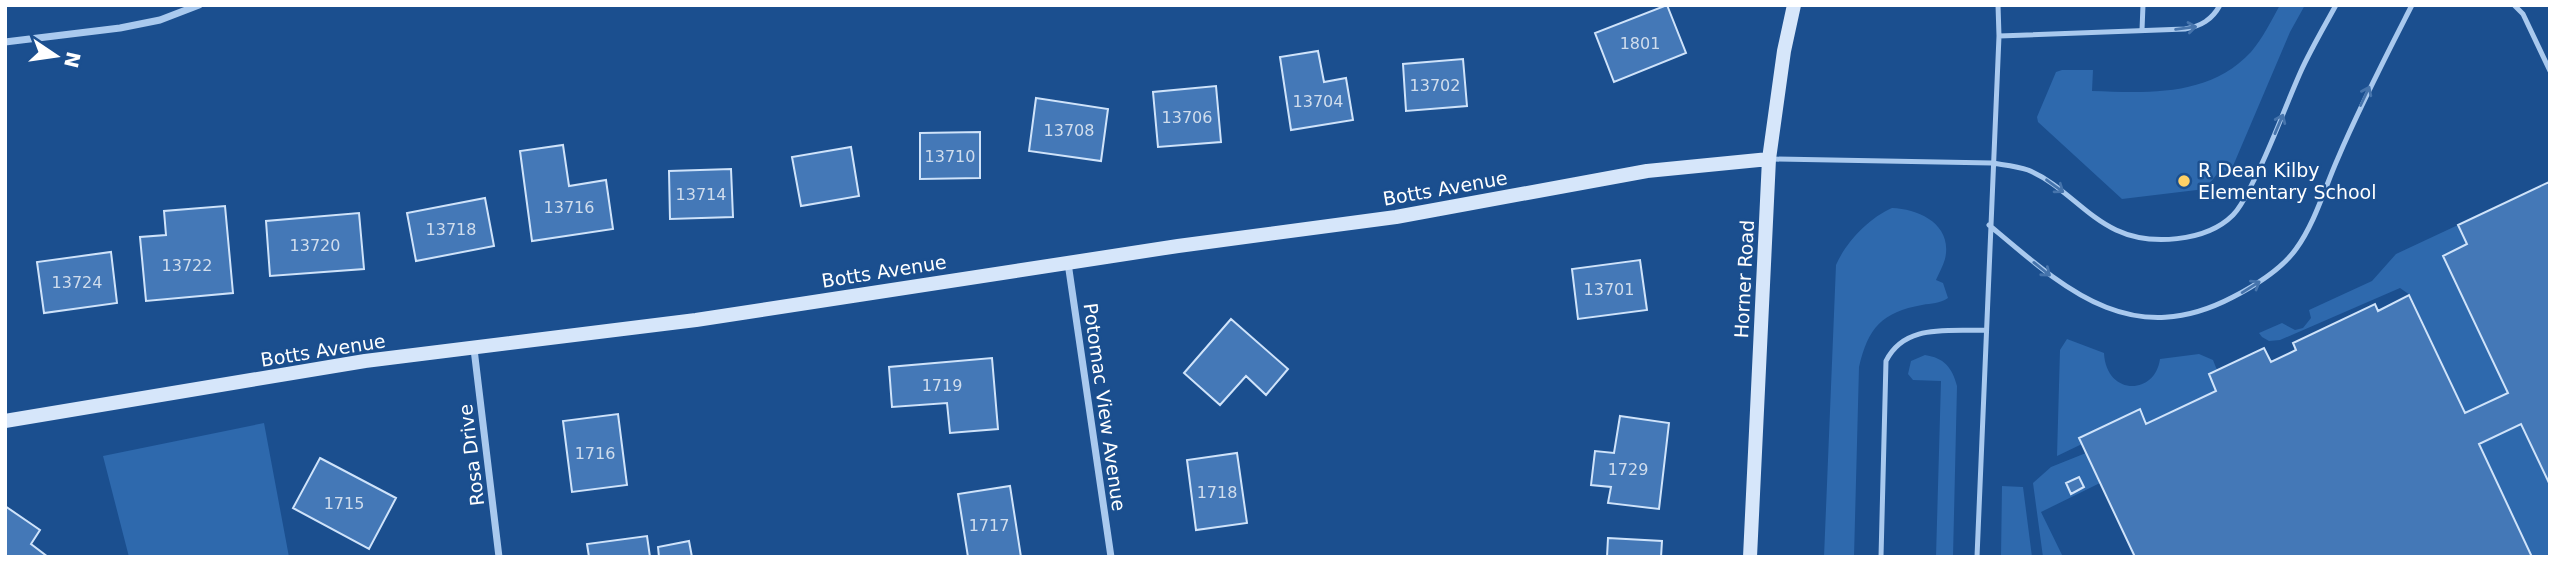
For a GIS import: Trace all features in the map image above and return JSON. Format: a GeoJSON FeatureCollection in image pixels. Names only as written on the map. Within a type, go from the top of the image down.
{"type":"FeatureCollection","features":[{"type":"Feature","properties":{"kind":"street"},"geometry":{"type":"LineString","coordinates":[[5,42],[120,28],[160,20],[199,5]]}},
{"type":"Feature","properties":{"kind":"street","name":"Horner Road"},"geometry":{"type":"LineString","coordinates":[[1750,557],[1769,159],[1784,51],[1794,5]]}},
{"type":"Feature","properties":{"kind":"street","name":"Botts Avenue"},"geometry":{"type":"LineString","coordinates":[[5,421],[365,361],[696,320],[1396,216],[1647,172],[1769,159]]}},
{"type":"Feature","properties":{"kind":"street","name":"Potomac View Avenue"},"geometry":{"type":"LineString","coordinates":[[1068,263],[1111,557]]}},
{"type":"Feature","properties":{"kind":"street","name":"Rosa Drive"},"geometry":{"type":"LineString","coordinates":[[474,349],[499,557]]}},
{"type":"Feature","properties":{"kind":"lane"},"geometry":{"type":"LineString","coordinates":[[1977,557],[1998,5]]}},
{"type":"Feature","properties":{"kind":"lane"},"geometry":{"type":"LineString","coordinates":[[2142,30],[2143,5]]}},
{"type":"Feature","properties":{"kind":"lane"},"geometry":{"type":"LineString","coordinates":[[1998,36],[2196,27],[2212,17],[2220,5]]}},
{"type":"Feature","properties":{"kind":"lane"},"geometry":{"type":"LineString","coordinates":[[1769,159],[1992,163],[2030,171],[2048,180],[2105,224],[2126,234],[2178,238],[2213,228],[2234,215],[2243,202],[2258,173],[2301,69],[2336,5]]}},
{"type":"Feature","properties":{"kind":"lane"},"geometry":{"type":"LineString","coordinates":[[1989,225],[2070,290],[2110,309],[2131,315],[2175,316],[2225,301],[2268,276],[2296,249],[2309,226],[2369,88],[2412,5]]}},
{"type":"Feature","properties":{"kind":"lane"},"geometry":{"type":"LineString","coordinates":[[2514,5],[2523,15],[2550,71]]}},
{"type":"Feature","properties":{"kind":"lane"},"geometry":{"type":"LineString","coordinates":[[1881,557],[1886,361],[1901,340],[1915,334],[1985,330]]}},
{"type":"Feature","properties":{"kind":"shaded area"},"geometry":{"type":"Polygon","coordinates":[[[2280,5],[2305,5],[2290,32],[2230,173],[2221,169],[2205,189],[2122,199],[2038,122],[2037,117],[2056,72],[2093,70],[2092,91],[2156,91],[2197,85],[2234,67],[2251,52],[2280,5]]]}},
{"type":"Feature","properties":{"kind":"shaded area"},"geometry":{"type":"Polygon","coordinates":[[[1892,208],[1923,216],[1939,228],[1946,247],[1945,259],[1936,280],[1943,283],[1948,298],[1908,308],[1887,317],[1872,332],[1867,342],[1859,367],[1854,557],[1824,557],[1836,265],[1859,232],[1892,208]]]}},
{"type":"Feature","properties":{"kind":"shaded area"},"geometry":{"type":"Polygon","coordinates":[[[2458,225],[2467,244],[2443,256],[2508,393],[2465,413],[2410,295],[2400,288],[2280,340],[2269,341],[2259,333],[2282,323],[2295,330],[2303,328],[2311,318],[2309,310],[2372,281],[2396,254],[2458,225]]]}},
{"type":"Feature","properties":{"kind":"shaded area"},"geometry":{"type":"Polygon","coordinates":[[[2067,339],[2104,353],[2107,367],[2113,377],[2121,384],[2131,386],[2141,385],[2149,380],[2160,359],[2199,354],[2213,360],[2217,370],[2209,375],[2216,391],[2146,424],[2140,410],[2079,438],[2082,444],[2057,456],[2060,350],[2067,339]]]}},
{"type":"Feature","properties":{"kind":"shaded area"},"geometry":{"type":"Polygon","coordinates":[[[1925,355],[1937,358],[1946,365],[1957,386],[1953,557],[1936,557],[1941,381],[1913,380],[1908,374],[1911,361],[1925,355]]]}},
{"type":"Feature","properties":{"kind":"shaded area"},"geometry":{"type":"Polygon","coordinates":[[[264,423],[289,557],[129,557],[103,456],[264,423]]]}},
{"type":"Feature","properties":{"kind":"shaded area"},"geometry":{"type":"Polygon","coordinates":[[[2521,424],[2550,485],[2550,557],[2532,557],[2479,444],[2521,424]]]}},
{"type":"Feature","properties":{"kind":"shaded area"},"geometry":{"type":"Polygon","coordinates":[[[2086,453],[2100,483],[2041,512],[2063,557],[2043,557],[2033,483],[2051,467],[2086,453]]]}},
{"type":"Feature","properties":{"kind":"shaded area"},"geometry":{"type":"Polygon","coordinates":[[[2002,486],[2023,487],[2032,557],[2001,557],[2002,486]]]}},
{"type":"Feature","properties":{"kind":"building"},"geometry":{"type":"Polygon","coordinates":[[[1667,5],[1686,53],[1614,82],[1595,33],[1667,5]]]}},
{"type":"Feature","properties":{"kind":"building"},"geometry":{"type":"Polygon","coordinates":[[[1318,51],[1324,82],[1346,78],[1353,120],[1291,130],[1280,57],[1318,51]]]}},
{"type":"Feature","properties":{"kind":"building"},"geometry":{"type":"Polygon","coordinates":[[[1463,59],[1467,106],[1406,111],[1403,64],[1463,59]]]}},
{"type":"Feature","properties":{"kind":"building"},"geometry":{"type":"Polygon","coordinates":[[[1216,86],[1221,142],[1158,147],[1153,92],[1216,86]]]}},
{"type":"Feature","properties":{"kind":"building"},"geometry":{"type":"Polygon","coordinates":[[[1036,98],[1108,109],[1101,161],[1029,151],[1036,98]]]}},
{"type":"Feature","properties":{"kind":"building"},"geometry":{"type":"Polygon","coordinates":[[[980,132],[980,178],[920,179],[920,133],[980,132]]]}},
{"type":"Feature","properties":{"kind":"building"},"geometry":{"type":"Polygon","coordinates":[[[563,145],[569,186],[606,180],[613,229],[532,241],[520,151],[563,145]]]}},
{"type":"Feature","properties":{"kind":"building"},"geometry":{"type":"Polygon","coordinates":[[[851,147],[859,196],[801,206],[792,157],[851,147]]]}},
{"type":"Feature","properties":{"kind":"building"},"geometry":{"type":"Polygon","coordinates":[[[731,169],[733,217],[670,219],[669,171],[731,169]]]}},
{"type":"Feature","properties":{"kind":"building"},"geometry":{"type":"Polygon","coordinates":[[[2549,182],[2550,485],[2521,424],[2479,444],[2532,557],[2135,557],[2079,438],[2140,409],[2146,424],[2216,391],[2209,374],[2264,348],[2271,362],[2296,350],[2293,343],[2375,304],[2378,311],[2409,295],[2465,413],[2508,393],[2443,256],[2467,244],[2458,225],[2549,182]]]}},
{"type":"Feature","properties":{"kind":"building"},"geometry":{"type":"Polygon","coordinates":[[[485,198],[494,246],[416,261],[407,213],[485,198]]]}},
{"type":"Feature","properties":{"kind":"building"},"geometry":{"type":"Polygon","coordinates":[[[225,206],[233,293],[146,301],[140,237],[166,235],[164,211],[225,206]]]}},
{"type":"Feature","properties":{"kind":"building"},"geometry":{"type":"Polygon","coordinates":[[[359,213],[364,269],[270,276],[266,221],[359,213]]]}},
{"type":"Feature","properties":{"kind":"building"},"geometry":{"type":"Polygon","coordinates":[[[111,252],[117,303],[44,313],[37,262],[111,252]]]}},
{"type":"Feature","properties":{"kind":"building"},"geometry":{"type":"Polygon","coordinates":[[[1640,260],[1647,310],[1578,319],[1572,269],[1640,260]]]}},
{"type":"Feature","properties":{"kind":"building"},"geometry":{"type":"Polygon","coordinates":[[[1231,319],[1288,369],[1266,395],[1246,376],[1220,405],[1184,373],[1231,319]]]}},
{"type":"Feature","properties":{"kind":"building"},"geometry":{"type":"Polygon","coordinates":[[[992,358],[998,429],[950,433],[947,403],[892,407],[889,367],[992,358]]]}},
{"type":"Feature","properties":{"kind":"building"},"geometry":{"type":"Polygon","coordinates":[[[618,414],[627,485],[572,492],[563,421],[618,414]]]}},
{"type":"Feature","properties":{"kind":"building"},"geometry":{"type":"Polygon","coordinates":[[[1620,416],[1669,423],[1659,509],[1608,503],[1611,487],[1591,485],[1595,451],[1614,453],[1620,416]]]}},
{"type":"Feature","properties":{"kind":"building"},"geometry":{"type":"Polygon","coordinates":[[[1237,453],[1247,523],[1196,530],[1187,460],[1237,453]]]}},
{"type":"Feature","properties":{"kind":"building"},"geometry":{"type":"Polygon","coordinates":[[[320,458],[396,498],[369,549],[293,508],[320,458]]]}},
{"type":"Feature","properties":{"kind":"building"},"geometry":{"type":"Polygon","coordinates":[[[2079,477],[2084,487],[2071,494],[2066,483],[2079,477]]]}},
{"type":"Feature","properties":{"kind":"building"},"geometry":{"type":"Polygon","coordinates":[[[1010,486],[1021,557],[968,557],[958,494],[1010,486]]]}},
{"type":"Feature","properties":{"kind":"building"},"geometry":{"type":"Polygon","coordinates":[[[5,506],[40,530],[31,544],[48,557],[5,557],[5,506]]]}},
{"type":"Feature","properties":{"kind":"building"},"geometry":{"type":"Polygon","coordinates":[[[647,536],[650,557],[589,557],[587,544],[647,536]]]}},
{"type":"Feature","properties":{"kind":"building"},"geometry":{"type":"Polygon","coordinates":[[[1608,538],[1662,541],[1661,557],[1607,557],[1608,538]]]}},
{"type":"Feature","properties":{"kind":"building"},"geometry":{"type":"Polygon","coordinates":[[[689,541],[692,557],[659,557],[658,547],[689,541]]]}},
{"type":"Feature","properties":{"kind":"place","name":"R Dean Kilby Elementary School"},"geometry":{"type":"Point","coordinates":[2184,181]}}]}
